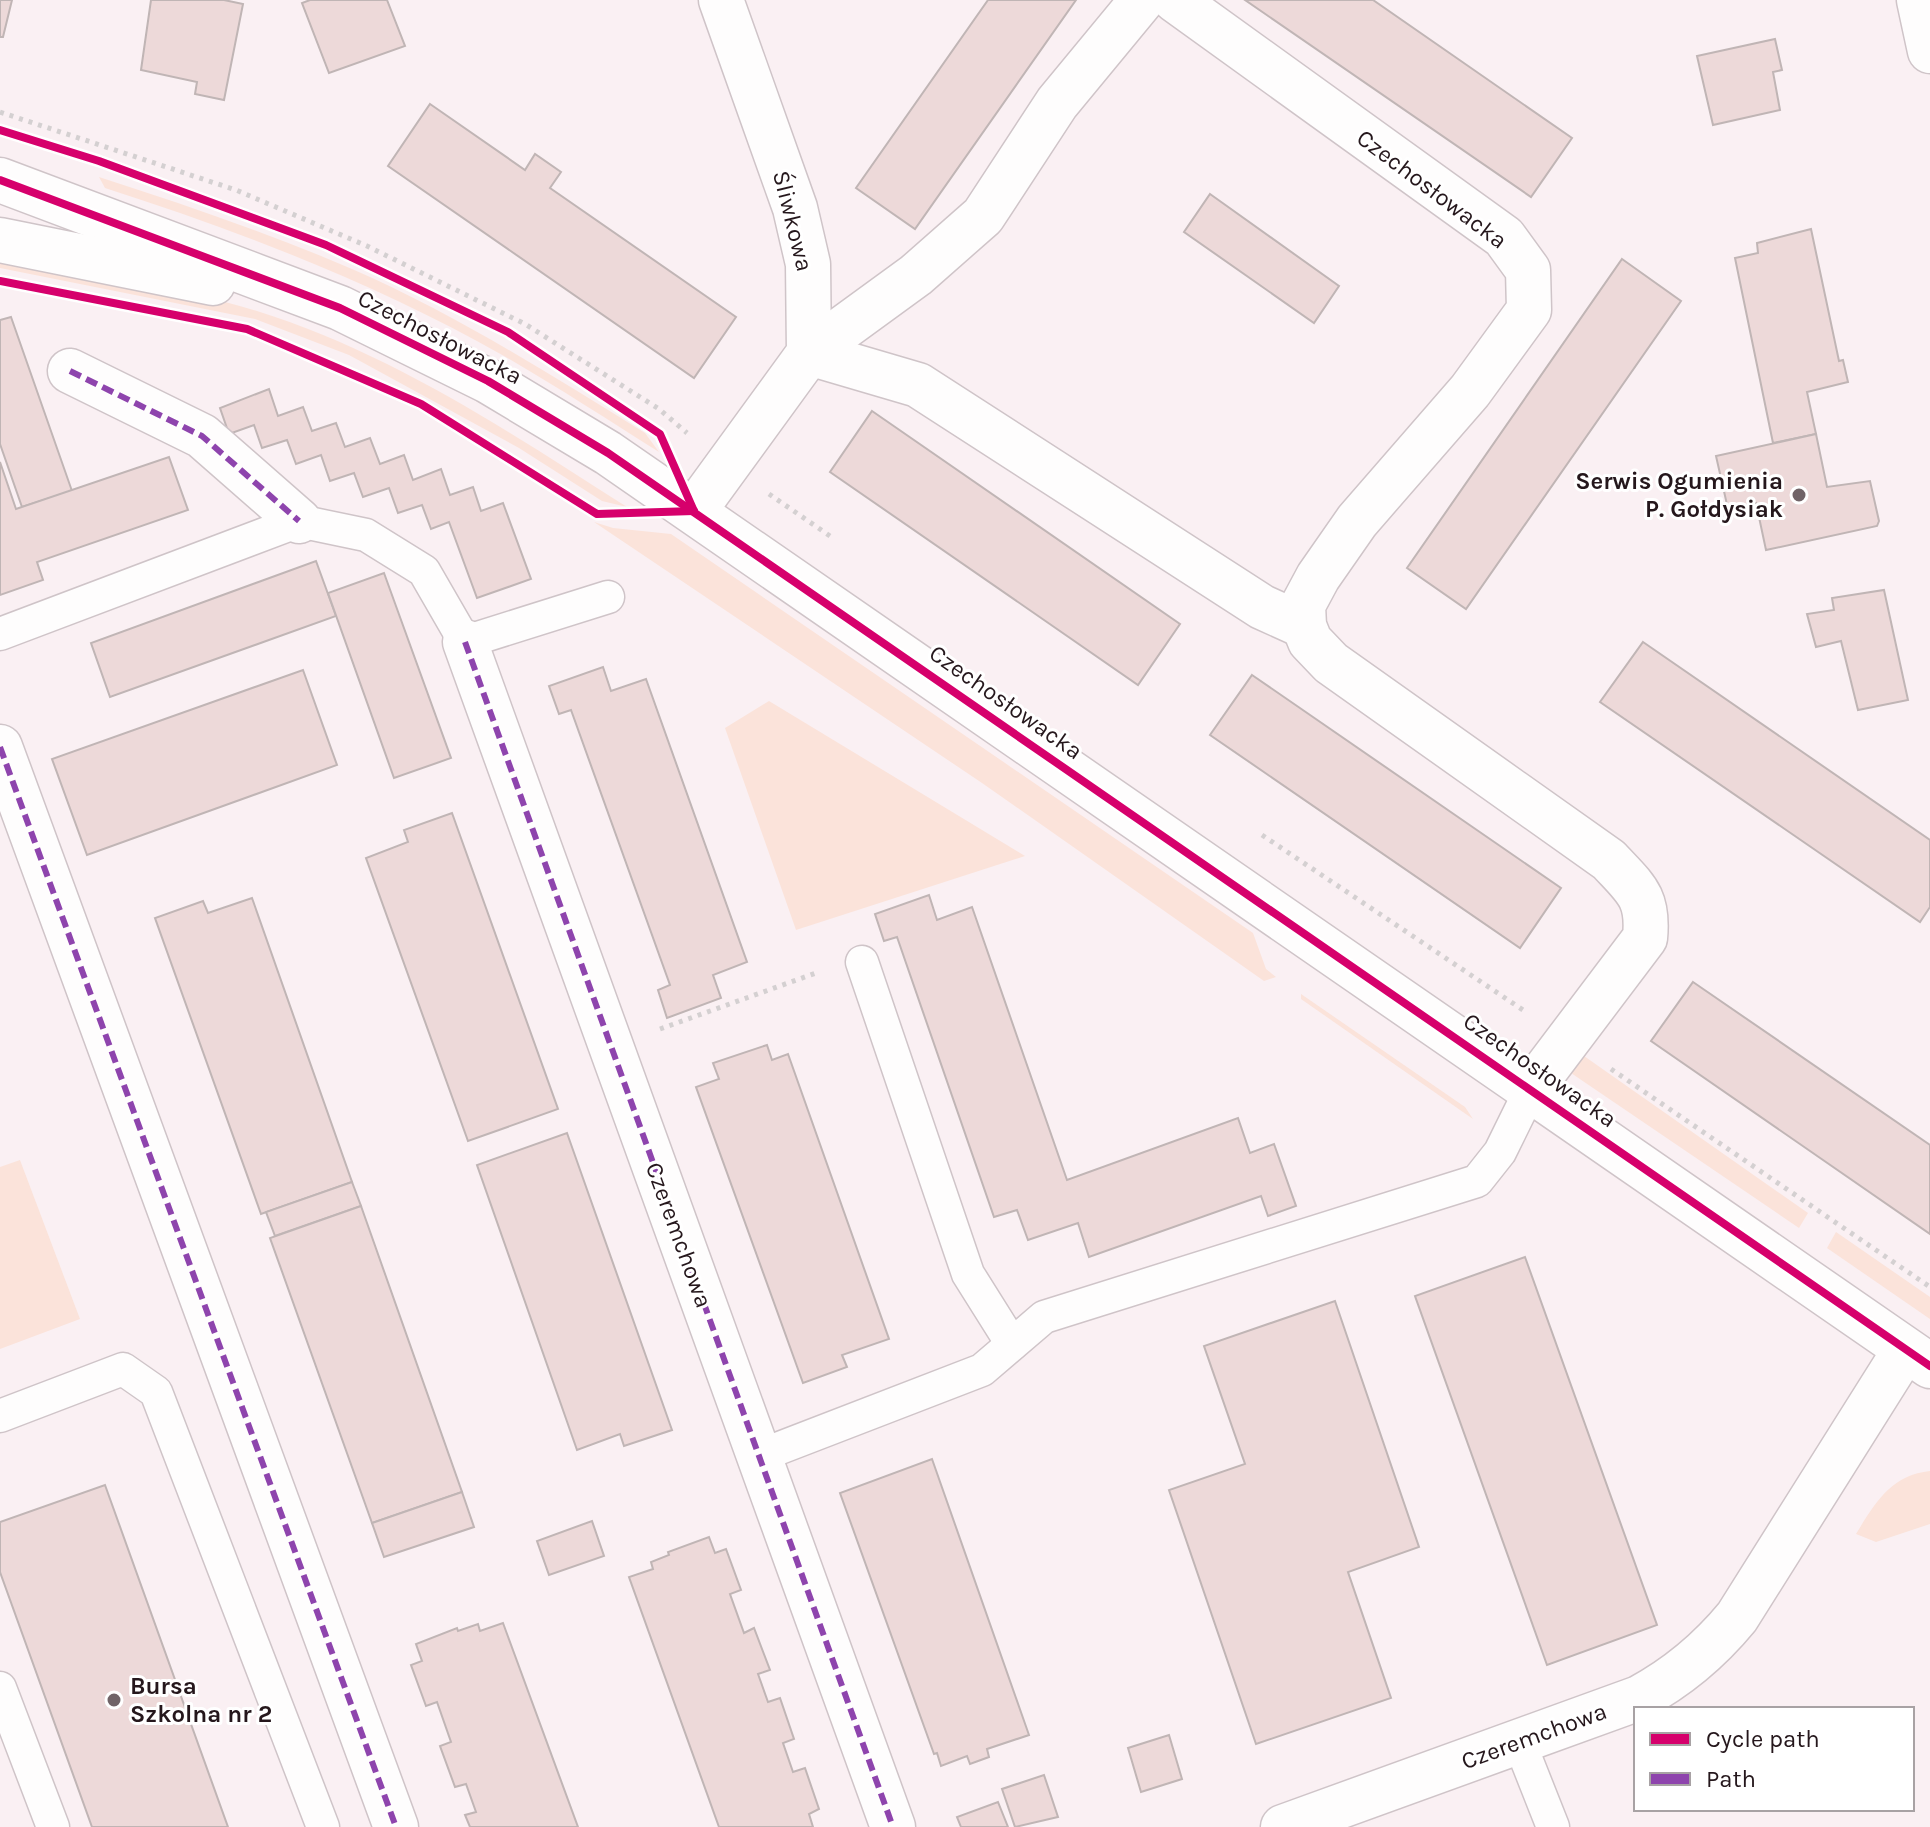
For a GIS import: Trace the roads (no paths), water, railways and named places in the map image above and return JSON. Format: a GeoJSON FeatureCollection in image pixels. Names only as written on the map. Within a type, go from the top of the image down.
{"type":"FeatureCollection","features":[{"type":"Feature","properties":{"kind":"street","name":"Śliwkowa"},"geometry":{"type":"LineString","coordinates":[[721,0],[795,208],[808,264],[809,353]]}},
{"type":"Feature","properties":{"kind":"street"},"geometry":{"type":"LineString","coordinates":[[694,511],[809,353],[916,275],[983,216],[1057,103],[1142,0]]}},
{"type":"Feature","properties":{"kind":"street","name":"Czechosłowacka"},"geometry":{"type":"LineString","coordinates":[[1175,0],[1504,237],[1528,270],[1529,310],[1470,391],[1357,521],[1303,605],[1304,626],[1310,641],[1331,663],[1609,860],[1636,889],[1647,912],[1645,938],[1531,1089]]}},
{"type":"Feature","properties":{"kind":"street"},"geometry":{"type":"LineString","coordinates":[[1919,0],[1930,51]]}},
{"type":"Feature","properties":{"kind":"street","name":"Czechosłowacka"},"geometry":{"type":"LineString","coordinates":[[0,180],[340,308],[488,381],[694,511],[1922,1357]]}},
{"type":"Feature","properties":{"kind":"street","name":"Czechosłowacka"},"geometry":{"type":"LineString","coordinates":[[0,240],[340,308]]}},
{"type":"Feature","properties":{"kind":"street"},"geometry":{"type":"LineString","coordinates":[[809,353],[918,385],[1262,607],[1304,626]]}},
{"type":"Feature","properties":{"kind":"street"},"geometry":{"type":"LineString","coordinates":[[70,371],[202,436],[299,521]]}},
{"type":"Feature","properties":{"kind":"street","name":"Czeremchowa"},"geometry":{"type":"LineString","coordinates":[[465,642],[893,1827]]}},
{"type":"Feature","properties":{"kind":"street"},"geometry":{"type":"LineString","coordinates":[[0,747],[396,1827]]}},
{"type":"Feature","properties":{"kind":"street","name":"Czeremchowa"},"geometry":{"type":"LineString","coordinates":[[1283,1827],[1639,1698],[1678,1674],[1714,1645],[1737,1617],[1922,1357]]}},
{"type":"Feature","properties":{"kind":"lane"},"geometry":{"type":"LineString","coordinates":[[0,634],[299,521],[366,535],[424,571],[465,642],[608,597]]}},
{"type":"Feature","properties":{"kind":"lane"},"geometry":{"type":"LineString","coordinates":[[862,962],[968,1274],[1012,1344]]}},
{"type":"Feature","properties":{"kind":"lane"},"geometry":{"type":"LineString","coordinates":[[759,1456],[982,1370],[1044,1317],[1477,1181],[1500,1152],[1531,1089]]}},
{"type":"Feature","properties":{"kind":"lane"},"geometry":{"type":"LineString","coordinates":[[0,1416],[123,1369],[156,1392],[323,1827]]}},
{"type":"Feature","properties":{"kind":"lane"},"geometry":{"type":"LineString","coordinates":[[0,1688],[53,1827]]}},
{"type":"Feature","properties":{"kind":"lane"},"geometry":{"type":"LineString","coordinates":[[1519,1741],[1553,1827]]}},
{"type":"Feature","properties":{"kind":"place","name":"Serwis Ogumienia P. Gołdysiak"},"geometry":{"type":"Point","coordinates":[1799,495]}},
{"type":"Feature","properties":{"kind":"place","name":"Bursa Szkolna nr 2"},"geometry":{"type":"Point","coordinates":[114,1700]}}]}
